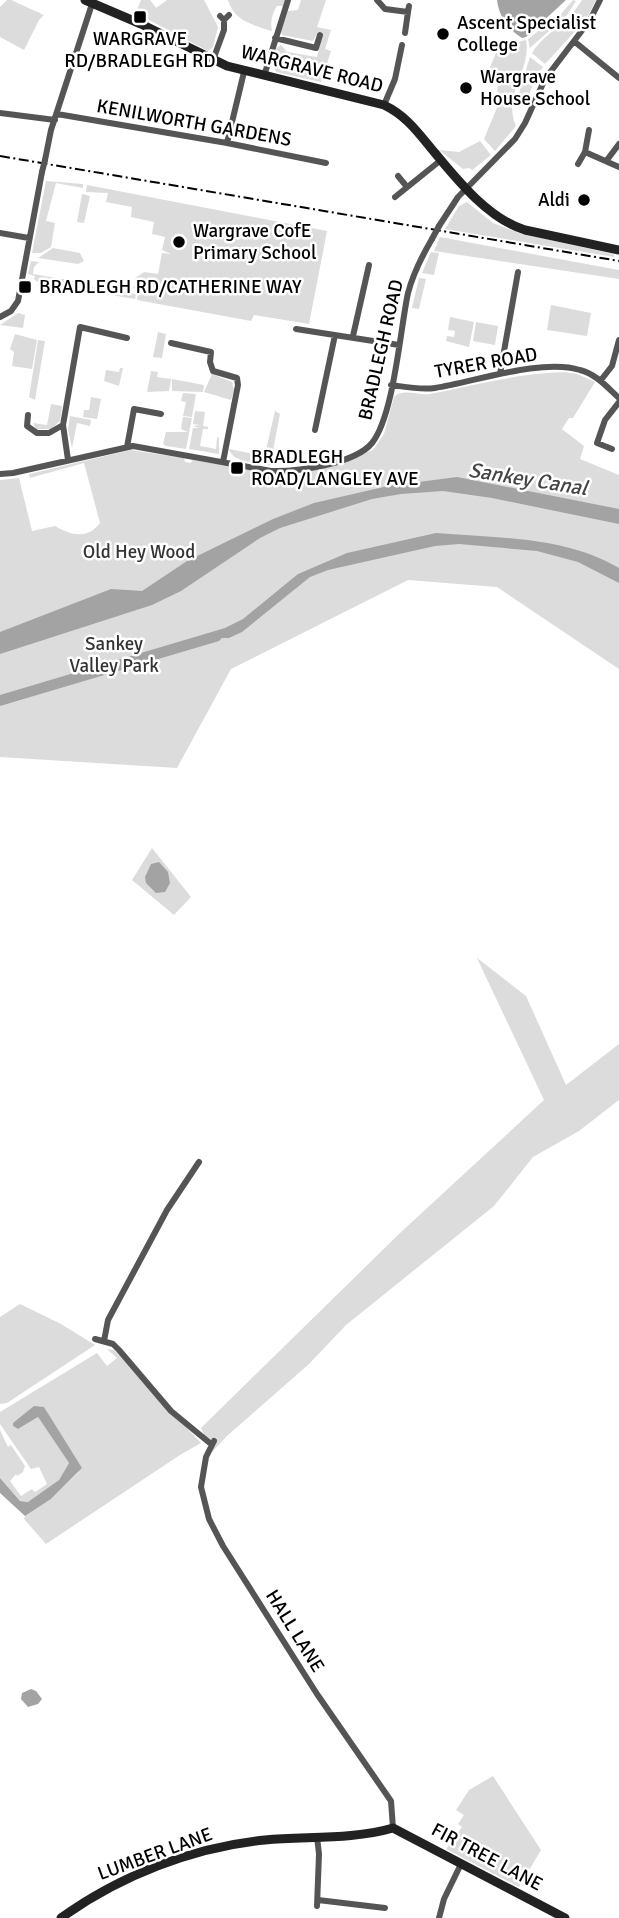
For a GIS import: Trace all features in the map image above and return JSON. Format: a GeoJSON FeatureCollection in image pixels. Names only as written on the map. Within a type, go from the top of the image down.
{"type":"FeatureCollection","features":[{"type":"Feature","properties":{"kind":"street"},"geometry":{"type":"LineString","coordinates":[[264,76],[288,0]]}},
{"type":"Feature","properties":{"kind":"street"},"geometry":{"type":"LineString","coordinates":[[377,0],[385,9],[409,9],[405,33]]}},
{"type":"Feature","properties":{"kind":"street","name":"BRADLEGH ROAD"},"geometry":{"type":"LineString","coordinates":[[0,474],[127,447],[144,447],[289,472],[313,469],[351,456],[370,445],[380,430],[386,413],[412,281],[432,239],[451,206],[515,139],[545,79],[575,42],[600,0]]}},
{"type":"Feature","properties":{"kind":"street"},"geometry":{"type":"LineString","coordinates":[[0,317],[11,311],[18,302],[44,160],[88,2]]}},
{"type":"Feature","properties":{"kind":"street","name":"WARGRAVE ROAD"},"geometry":{"type":"LineString","coordinates":[[88,2],[141,24],[212,60],[244,72],[384,105],[405,117],[467,188],[495,214],[516,228],[619,250]]}},
{"type":"Feature","properties":{"kind":"street"},"geometry":{"type":"LineString","coordinates":[[212,60],[225,30],[224,17]]}},
{"type":"Feature","properties":{"kind":"street"},"geometry":{"type":"LineString","coordinates":[[275,38],[316,48],[320,35]]}},
{"type":"Feature","properties":{"kind":"street"},"geometry":{"type":"LineString","coordinates":[[575,42],[619,78]]}},
{"type":"Feature","properties":{"kind":"street"},"geometry":{"type":"LineString","coordinates":[[384,105],[395,79],[402,45]]}},
{"type":"Feature","properties":{"kind":"street"},"geometry":{"type":"LineString","coordinates":[[227,143],[244,72]]}},
{"type":"Feature","properties":{"kind":"street","name":"KENILWORTH GARDENS"},"geometry":{"type":"LineString","coordinates":[[0,113],[56,117],[227,143],[326,163]]}},
{"type":"Feature","properties":{"kind":"street"},"geometry":{"type":"LineString","coordinates":[[578,164],[585,152],[589,130]]}},
{"type":"Feature","properties":{"kind":"street"},"geometry":{"type":"LineString","coordinates":[[607,160],[619,144]]}},
{"type":"Feature","properties":{"kind":"street"},"geometry":{"type":"LineString","coordinates":[[585,152],[619,167]]}},
{"type":"Feature","properties":{"kind":"street"},"geometry":{"type":"LineString","coordinates":[[396,197],[441,160]]}},
{"type":"Feature","properties":{"kind":"street"},"geometry":{"type":"LineString","coordinates":[[398,176],[407,187]]}},
{"type":"Feature","properties":{"kind":"street"},"geometry":{"type":"LineString","coordinates":[[0,233],[29,238]]}},
{"type":"Feature","properties":{"kind":"street"},"geometry":{"type":"LineString","coordinates":[[354,336],[369,265]]}},
{"type":"Feature","properties":{"kind":"street"},"geometry":{"type":"LineString","coordinates":[[500,374],[518,272]]}},
{"type":"Feature","properties":{"kind":"street"},"geometry":{"type":"LineString","coordinates":[[68,460],[63,425],[80,327],[127,338]]}},
{"type":"Feature","properties":{"kind":"street"},"geometry":{"type":"LineString","coordinates":[[296,329],[399,345]]}},
{"type":"Feature","properties":{"kind":"street"},"geometry":{"type":"LineString","coordinates":[[315,429],[335,335]]}},
{"type":"Feature","properties":{"kind":"street"},"geometry":{"type":"LineString","coordinates":[[601,380],[612,366],[619,340]]}},
{"type":"Feature","properties":{"kind":"street"},"geometry":{"type":"LineString","coordinates":[[171,344],[211,352],[213,371],[237,378],[223,462]]}},
{"type":"Feature","properties":{"kind":"street","name":"TYRER ROAD"},"geometry":{"type":"LineString","coordinates":[[391,385],[432,388],[500,374],[568,367],[582,370],[601,380],[619,400]]}},
{"type":"Feature","properties":{"kind":"street"},"geometry":{"type":"LineString","coordinates":[[612,449],[597,443],[605,420],[619,400]]}},
{"type":"Feature","properties":{"kind":"street"},"geometry":{"type":"LineString","coordinates":[[127,447],[134,410],[161,414]]}},
{"type":"Feature","properties":{"kind":"street"},"geometry":{"type":"LineString","coordinates":[[29,415],[27,426],[37,433],[50,433],[63,425]]}},
{"type":"Feature","properties":{"kind":"street"},"geometry":{"type":"LineString","coordinates":[[95,1339],[104,1340],[108,1320],[167,1210],[199,1162]]}},
{"type":"Feature","properties":{"kind":"street","name":"HALL LANE"},"geometry":{"type":"LineString","coordinates":[[104,1340],[120,1350],[171,1411],[212,1443],[206,1457],[201,1487],[209,1519],[223,1546],[317,1695],[391,1801],[393,1828]]}},
{"type":"Feature","properties":{"kind":"street","name":"LUMBER LANE"},"geometry":{"type":"LineString","coordinates":[[61,1918],[110,1886],[184,1857],[262,1840],[374,1833],[393,1828]]}},
{"type":"Feature","properties":{"kind":"street","name":"FIR TREE LANE"},"geometry":{"type":"LineString","coordinates":[[393,1828],[565,1918]]}},
{"type":"Feature","properties":{"kind":"street"},"geometry":{"type":"LineString","coordinates":[[317,1837],[318,1903],[386,1908]]}},
{"type":"Feature","properties":{"kind":"street"},"geometry":{"type":"LineString","coordinates":[[439,1918],[444,1899],[461,1864]]}},
{"type":"Feature","properties":{"kind":"green space"},"geometry":{"type":"Polygon","coordinates":[[[7,0],[44,15],[24,50],[0,37],[0,7],[7,0]]]}},
{"type":"Feature","properties":{"kind":"green space"},"geometry":{"type":"Polygon","coordinates":[[[141,0],[150,0],[156,8],[167,0],[204,0],[218,27],[213,47],[208,51],[149,20],[137,10],[141,0]]]}},
{"type":"Feature","properties":{"kind":"green space"},"geometry":{"type":"Polygon","coordinates":[[[228,0],[285,0],[283,6],[277,6],[274,12],[272,31],[240,17],[228,0]]]}},
{"type":"Feature","properties":{"kind":"green space"},"geometry":{"type":"Polygon","coordinates":[[[301,0],[326,0],[317,27],[331,30],[325,49],[331,51],[321,82],[276,72],[274,64],[274,53],[281,45],[287,52],[317,57],[323,33],[318,32],[313,41],[282,35],[288,11],[298,10],[301,0]]]}},
{"type":"Feature","properties":{"kind":"green space"},"geometry":{"type":"Polygon","coordinates":[[[573,0],[576,1],[567,15],[530,48],[528,39],[561,14],[573,0]]]}},
{"type":"Feature","properties":{"kind":"green space"},"geometry":{"type":"Polygon","coordinates":[[[582,0],[596,0],[582,27],[580,26],[545,64],[532,53],[570,16],[582,0]]]}},
{"type":"Feature","properties":{"kind":"green space"},"geometry":{"type":"Polygon","coordinates":[[[526,40],[525,61],[512,104],[516,126],[495,151],[484,139],[501,98],[497,97],[498,78],[487,74],[500,44],[516,51],[518,42],[526,40]]]}},
{"type":"Feature","properties":{"kind":"green space"},"geometry":{"type":"Polygon","coordinates":[[[530,57],[543,67],[528,100],[518,96],[530,57]]]}},
{"type":"Feature","properties":{"kind":"green space"},"geometry":{"type":"Polygon","coordinates":[[[480,141],[491,155],[472,170],[463,169],[439,150],[459,152],[480,141]]]}},
{"type":"Feature","properties":{"kind":"green space"},"geometry":{"type":"Polygon","coordinates":[[[46,181],[83,184],[83,188],[56,183],[46,221],[55,223],[51,247],[41,253],[32,253],[46,181]]]}},
{"type":"Feature","properties":{"kind":"green space","name":"Wargrave CofE Primary School"},"geometry":{"type":"Polygon","coordinates":[[[87,185],[327,231],[309,324],[254,315],[251,321],[137,300],[138,290],[133,288],[135,278],[144,272],[158,274],[162,253],[171,254],[162,250],[165,237],[152,234],[154,222],[131,217],[132,207],[106,202],[108,193],[86,192],[87,185]]]}},
{"type":"Feature","properties":{"kind":"green space"},"geometry":{"type":"Polygon","coordinates":[[[82,194],[90,196],[84,223],[77,222],[82,194]]]}},
{"type":"Feature","properties":{"kind":"green space"},"geometry":{"type":"Polygon","coordinates":[[[467,202],[493,223],[522,234],[614,254],[614,257],[445,229],[459,206],[467,202]]]}},
{"type":"Feature","properties":{"kind":"green space"},"geometry":{"type":"Polygon","coordinates":[[[440,237],[619,270],[619,279],[434,251],[440,237]]]}},
{"type":"Feature","properties":{"kind":"green space"},"geometry":{"type":"Polygon","coordinates":[[[53,248],[80,253],[84,261],[78,264],[38,258],[53,248]]]}},
{"type":"Feature","properties":{"kind":"green space"},"geometry":{"type":"Polygon","coordinates":[[[431,252],[439,253],[434,275],[422,273],[431,252]]]}},
{"type":"Feature","properties":{"kind":"green space"},"geometry":{"type":"Polygon","coordinates":[[[31,261],[39,262],[34,267],[33,274],[86,283],[93,287],[91,293],[38,282],[34,279],[35,276],[28,274],[31,261]]]}},
{"type":"Feature","properties":{"kind":"green space"},"geometry":{"type":"Polygon","coordinates":[[[419,278],[426,279],[419,309],[412,308],[419,278]]]}},
{"type":"Feature","properties":{"kind":"green space"},"geometry":{"type":"Polygon","coordinates":[[[94,287],[136,294],[135,299],[94,292],[94,287]]]}},
{"type":"Feature","properties":{"kind":"green space"},"geometry":{"type":"Polygon","coordinates":[[[551,305],[591,313],[587,336],[547,330],[551,305]]]}},
{"type":"Feature","properties":{"kind":"green space"},"geometry":{"type":"Polygon","coordinates":[[[18,313],[25,315],[23,328],[0,325],[18,313]]]}},
{"type":"Feature","properties":{"kind":"green space"},"geometry":{"type":"Polygon","coordinates":[[[450,317],[474,322],[469,347],[446,341],[447,336],[454,337],[455,331],[448,330],[450,317]]]}},
{"type":"Feature","properties":{"kind":"green space"},"geometry":{"type":"Polygon","coordinates":[[[476,322],[498,326],[495,345],[473,341],[476,322]]]}},
{"type":"Feature","properties":{"kind":"green space"},"geometry":{"type":"Polygon","coordinates":[[[158,332],[166,334],[162,358],[153,357],[158,332]]]}},
{"type":"Feature","properties":{"kind":"green space"},"geometry":{"type":"Polygon","coordinates":[[[15,334],[37,340],[32,369],[12,366],[14,352],[10,349],[15,334]]]}},
{"type":"Feature","properties":{"kind":"green space"},"geometry":{"type":"Polygon","coordinates":[[[38,340],[45,341],[35,400],[29,397],[38,340]]]}},
{"type":"Feature","properties":{"kind":"green space"},"geometry":{"type":"Polygon","coordinates":[[[120,368],[123,368],[119,386],[104,381],[106,370],[119,372],[120,368]]]}},
{"type":"Feature","properties":{"kind":"green space"},"geometry":{"type":"Polygon","coordinates":[[[151,371],[158,372],[157,377],[171,379],[169,391],[147,392],[151,371]]]}},
{"type":"Feature","properties":{"kind":"green space","name":"Sankey Valley Park"},"geometry":{"type":"Polygon","coordinates":[[[565,372],[595,382],[573,418],[569,418],[562,429],[584,446],[580,459],[619,475],[619,669],[497,587],[408,580],[231,669],[177,768],[0,757],[0,480],[19,478],[32,531],[55,526],[67,532],[84,534],[100,523],[84,463],[30,478],[29,474],[131,450],[184,458],[185,462],[191,463],[192,460],[301,475],[373,450],[384,434],[394,397],[398,394],[430,394],[514,377],[565,372]]]}},
{"type":"Feature","properties":{"kind":"green space"},"geometry":{"type":"Polygon","coordinates":[[[212,374],[232,382],[234,390],[231,400],[204,392],[212,374]]]}},
{"type":"Feature","properties":{"kind":"green space"},"geometry":{"type":"Polygon","coordinates":[[[172,379],[204,385],[203,392],[172,391],[172,379]]]}},
{"type":"Feature","properties":{"kind":"green space"},"geometry":{"type":"Polygon","coordinates":[[[183,393],[196,394],[192,417],[183,416],[186,402],[181,401],[183,393]]]}},
{"type":"Feature","properties":{"kind":"green space"},"geometry":{"type":"Polygon","coordinates":[[[91,397],[101,399],[97,419],[83,417],[84,410],[89,410],[91,397]]]}},
{"type":"Feature","properties":{"kind":"green space"},"geometry":{"type":"Polygon","coordinates":[[[51,404],[62,406],[60,421],[51,429],[36,429],[33,423],[47,425],[51,404]]]}},
{"type":"Feature","properties":{"kind":"green space"},"geometry":{"type":"Polygon","coordinates":[[[195,411],[205,412],[203,426],[208,427],[203,429],[200,446],[216,449],[219,437],[219,454],[189,449],[193,428],[199,428],[193,426],[200,425],[193,424],[195,411]]]}},
{"type":"Feature","properties":{"kind":"green space"},"geometry":{"type":"Polygon","coordinates":[[[275,411],[280,414],[270,466],[263,463],[275,411]]]}},
{"type":"Feature","properties":{"kind":"green space"},"geometry":{"type":"Polygon","coordinates":[[[70,416],[91,420],[90,426],[77,423],[72,448],[68,429],[70,416]]]}},
{"type":"Feature","properties":{"kind":"green space"},"geometry":{"type":"Polygon","coordinates":[[[183,417],[192,418],[186,449],[166,446],[163,444],[166,432],[188,432],[181,429],[183,417]]]}},
{"type":"Feature","properties":{"kind":"green space"},"geometry":{"type":"Polygon","coordinates":[[[229,449],[263,456],[262,464],[238,459],[229,449]]]}},
{"type":"Feature","properties":{"kind":"green space"},"geometry":{"type":"Polygon","coordinates":[[[152,848],[191,897],[174,915],[132,880],[152,848]]]}},
{"type":"Feature","properties":{"kind":"green space"},"geometry":{"type":"Polygon","coordinates":[[[477,958],[526,996],[566,1085],[619,1044],[619,1100],[579,1131],[533,1157],[494,1206],[346,1325],[309,1364],[212,1452],[201,1428],[400,1233],[544,1100],[477,958]]]}},
{"type":"Feature","properties":{"kind":"green space"},"geometry":{"type":"Polygon","coordinates":[[[20,1304],[61,1324],[95,1345],[7,1403],[0,1404],[0,1317],[20,1304]]]}},
{"type":"Feature","properties":{"kind":"green space"},"geometry":{"type":"Polygon","coordinates":[[[107,1349],[114,1350],[201,1443],[46,1544],[24,1519],[25,1516],[51,1499],[79,1472],[44,1407],[13,1426],[18,1429],[38,1417],[69,1463],[59,1480],[29,1502],[20,1501],[0,1478],[0,1430],[8,1447],[11,1445],[25,1466],[23,1472],[17,1476],[16,1474],[10,1481],[21,1496],[32,1489],[35,1492],[47,1484],[39,1467],[31,1469],[0,1424],[0,1412],[97,1353],[107,1366],[117,1358],[107,1349]]]}},
{"type":"Feature","properties":{"kind":"green space"},"geometry":{"type":"Polygon","coordinates":[[[493,1776],[541,1850],[519,1887],[446,1849],[462,1827],[458,1824],[464,1815],[456,1810],[469,1790],[493,1776]]]}},
{"type":"Feature","properties":{"kind":"shaded area"},"geometry":{"type":"Polygon","coordinates":[[[497,0],[566,0],[522,38],[505,22],[497,0]]]}},
{"type":"Feature","properties":{"kind":"shaded area"},"geometry":{"type":"Polygon","coordinates":[[[457,477],[619,509],[619,524],[492,498],[443,491],[372,499],[280,528],[260,538],[181,591],[152,605],[0,654],[0,632],[111,589],[142,591],[187,561],[273,519],[314,503],[388,486],[457,477]]]}},
{"type":"Feature","properties":{"kind":"shaded area"},"geometry":{"type":"Polygon","coordinates":[[[436,533],[530,540],[576,550],[619,568],[619,583],[578,562],[537,551],[459,544],[435,546],[328,570],[310,577],[242,632],[229,638],[0,706],[0,695],[225,628],[243,619],[298,574],[347,553],[436,533]]]}},
{"type":"Feature","properties":{"kind":"shaded area"},"geometry":{"type":"Polygon","coordinates":[[[159,862],[168,872],[170,883],[165,892],[156,893],[146,883],[145,877],[151,864],[159,862]]]}},
{"type":"Feature","properties":{"kind":"shaded area"},"geometry":{"type":"Polygon","coordinates":[[[34,1406],[44,1407],[82,1468],[51,1499],[25,1516],[0,1493],[0,1478],[20,1501],[28,1502],[59,1480],[69,1463],[38,1417],[18,1429],[13,1426],[13,1423],[34,1406]]]}},
{"type":"Feature","properties":{"kind":"shaded area"},"geometry":{"type":"Polygon","coordinates":[[[31,1689],[42,1699],[38,1704],[28,1707],[21,1699],[22,1693],[31,1689]]]}},
{"type":"Feature","properties":{"kind":"railway"},"geometry":{"type":"LineString","coordinates":[[0,156],[619,261]]}},
{"type":"Feature","properties":{"kind":"place","name":"WARGRAVE RD/BRADLEGH RD"},"geometry":{"type":"Point","coordinates":[140,17]}},
{"type":"Feature","properties":{"kind":"place","name":"Ascent Specialist College"},"geometry":{"type":"Point","coordinates":[443,34]}},
{"type":"Feature","properties":{"kind":"place","name":"Wargrave House School"},"geometry":{"type":"Point","coordinates":[466,88]}},
{"type":"Feature","properties":{"kind":"place","name":"Aldi"},"geometry":{"type":"Point","coordinates":[584,200]}},
{"type":"Feature","properties":{"kind":"place","name":"Wargrave CofE Primary School"},"geometry":{"type":"Point","coordinates":[179,242]}},
{"type":"Feature","properties":{"kind":"place","name":"BRADLEGH RD/CATHERINE WAY"},"geometry":{"type":"Point","coordinates":[25,287]}},
{"type":"Feature","properties":{"kind":"place","name":"BRADLEGH ROAD/LANGLEY AVE"},"geometry":{"type":"Point","coordinates":[237,468]}},
{"type":"Feature","properties":{"kind":"water label","name":"Sankey Canal"},"geometry":{"type":"Point","coordinates":[528,479]}},
{"type":"Feature","properties":{"kind":"park label","name":"Old Hey Wood"},"geometry":{"type":"Point","coordinates":[139,552]}}]}
